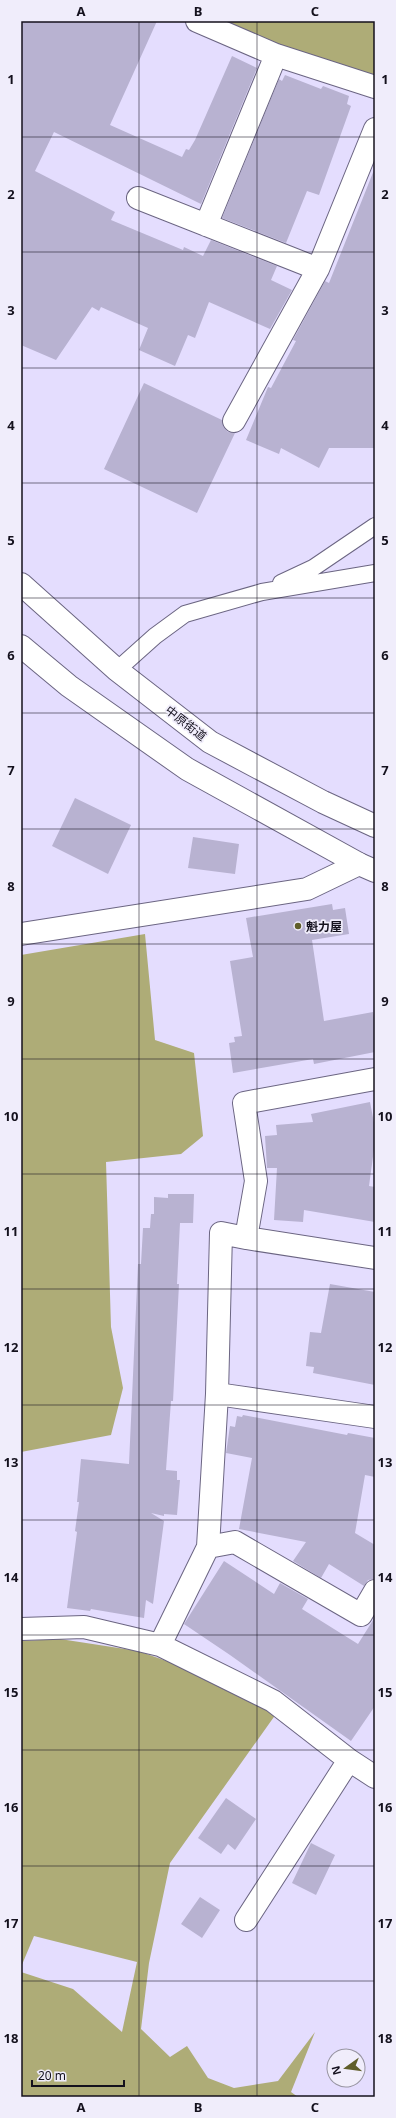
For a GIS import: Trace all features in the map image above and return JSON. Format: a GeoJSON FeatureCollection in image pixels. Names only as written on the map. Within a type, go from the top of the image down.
{"type":"FeatureCollection","features":[{"type":"Feature","properties":{"kind":"street"},"geometry":{"type":"LineString","coordinates":[[197,21],[276,55],[375,87]]}},
{"type":"Feature","properties":{"kind":"street"},"geometry":{"type":"LineString","coordinates":[[206,225],[276,55]]}},
{"type":"Feature","properties":{"kind":"street"},"geometry":{"type":"LineString","coordinates":[[234,420],[318,269],[375,129]]}},
{"type":"Feature","properties":{"kind":"street"},"geometry":{"type":"LineString","coordinates":[[138,198],[318,269]]}},
{"type":"Feature","properties":{"kind":"street","name":"中原街道"},"geometry":{"type":"LineString","coordinates":[[21,584],[117,670],[210,742],[323,802],[375,826]]}},
{"type":"Feature","properties":{"kind":"street"},"geometry":{"type":"LineString","coordinates":[[21,646],[69,686],[187,769],[367,868]]}},
{"type":"Feature","properties":{"kind":"street"},"geometry":{"type":"LineString","coordinates":[[21,934],[308,889],[367,868]]}},
{"type":"Feature","properties":{"kind":"street"},"geometry":{"type":"LineString","coordinates":[[246,1238],[256,1181],[244,1103],[375,1079]]}},
{"type":"Feature","properties":{"kind":"street"},"geometry":{"type":"LineString","coordinates":[[160,1646],[208,1548],[217,1394],[221,1233],[375,1258]]}},
{"type":"Feature","properties":{"kind":"street"},"geometry":{"type":"LineString","coordinates":[[217,1394],[375,1417]]}},
{"type":"Feature","properties":{"kind":"street"},"geometry":{"type":"LineString","coordinates":[[208,1548],[235,1542],[361,1615],[375,1591]]}},
{"type":"Feature","properties":{"kind":"street"},"geometry":{"type":"LineString","coordinates":[[21,1629],[84,1627],[160,1646],[273,1700],[350,1760],[375,1776]]}},
{"type":"Feature","properties":{"kind":"street"},"geometry":{"type":"LineString","coordinates":[[246,1920],[350,1760]]}},
{"type":"Feature","properties":{"kind":"lane"},"geometry":{"type":"LineString","coordinates":[[262,592],[313,568],[375,526]]}},
{"type":"Feature","properties":{"kind":"lane"},"geometry":{"type":"LineString","coordinates":[[117,670],[155,636],[184,614],[262,592],[375,572]]}},
{"type":"Feature","properties":{"kind":"shaded area"},"geometry":{"type":"Polygon","coordinates":[[[212,21],[375,21],[375,82],[212,21]]]}},
{"type":"Feature","properties":{"kind":"shaded area"},"geometry":{"type":"Polygon","coordinates":[[[145,934],[155,1040],[194,1053],[203,1136],[181,1154],[106,1162],[111,1327],[123,1388],[111,1435],[21,1452],[21,955],[145,934]]]}},
{"type":"Feature","properties":{"kind":"shaded area"},"geometry":{"type":"Polygon","coordinates":[[[60,1639],[138,1651],[201,1673],[276,1714],[170,1863],[149,1963],[141,2029],[170,2057],[187,2046],[208,2078],[234,2088],[278,2081],[315,2032],[291,2092],[298,2097],[21,2097],[21,1972],[73,1989],[122,2032],[137,1962],[34,1936],[21,1967],[21,1641],[60,1639]]]}},
{"type":"Feature","properties":{"kind":"building"},"geometry":{"type":"Polygon","coordinates":[[[21,21],[157,21],[110,125],[182,157],[186,149],[189,150],[195,140],[232,56],[257,68],[201,204],[54,132],[35,171],[115,212],[111,220],[183,250],[184,247],[203,256],[211,240],[277,266],[271,280],[292,290],[270,329],[209,302],[195,338],[188,335],[175,366],[139,350],[148,328],[101,307],[99,311],[92,307],[56,360],[21,345],[21,21]]]}},
{"type":"Feature","properties":{"kind":"building"},"geometry":{"type":"Polygon","coordinates":[[[285,75],[321,89],[323,86],[349,96],[347,104],[351,106],[319,195],[307,191],[286,243],[222,218],[279,79],[282,81],[285,75]]]}},
{"type":"Feature","properties":{"kind":"building"},"geometry":{"type":"Polygon","coordinates":[[[374,170],[375,448],[329,448],[319,468],[281,448],[279,454],[246,440],[268,387],[271,388],[296,341],[293,340],[325,281],[329,283],[374,170]]]}},
{"type":"Feature","properties":{"kind":"building"},"geometry":{"type":"Polygon","coordinates":[[[144,383],[222,420],[224,428],[228,432],[235,433],[197,513],[104,469],[144,383]]]}},
{"type":"Feature","properties":{"kind":"building"},"geometry":{"type":"Polygon","coordinates":[[[75,798],[131,825],[108,874],[52,846],[75,798]]]}},
{"type":"Feature","properties":{"kind":"building"},"geometry":{"type":"Polygon","coordinates":[[[193,837],[239,844],[235,874],[188,868],[193,837]]]}},
{"type":"Feature","properties":{"kind":"building"},"geometry":{"type":"Polygon","coordinates":[[[332,904],[333,910],[345,908],[349,934],[312,940],[324,1021],[373,1012],[375,1024],[375,1052],[314,1064],[313,1059],[233,1073],[229,1043],[235,1042],[234,1037],[242,1036],[230,961],[253,957],[246,918],[332,904]]]}},
{"type":"Feature","properties":{"kind":"building"},"geometry":{"type":"Polygon","coordinates":[[[370,1102],[375,1128],[375,1142],[369,1186],[375,1187],[375,1222],[304,1210],[303,1222],[274,1220],[277,1168],[267,1168],[265,1136],[277,1135],[276,1125],[313,1122],[311,1114],[370,1102]]]}},
{"type":"Feature","properties":{"kind":"building"},"geometry":{"type":"Polygon","coordinates":[[[168,1194],[194,1194],[193,1223],[180,1223],[177,1284],[179,1284],[173,1401],[171,1401],[166,1470],[177,1471],[177,1480],[180,1480],[177,1515],[164,1514],[164,1516],[151,1513],[164,1521],[153,1604],[146,1600],[144,1618],[91,1609],[90,1611],[67,1608],[77,1532],[75,1531],[79,1502],[77,1502],[81,1459],[129,1464],[138,1264],[141,1264],[143,1228],[150,1228],[151,1214],[154,1214],[154,1197],[168,1198],[168,1194]]]}},
{"type":"Feature","properties":{"kind":"building"},"geometry":{"type":"Polygon","coordinates":[[[330,1284],[375,1292],[375,1385],[313,1373],[314,1367],[306,1366],[310,1332],[321,1333],[330,1284]]]}},
{"type":"Feature","properties":{"kind":"building"},"geometry":{"type":"Polygon","coordinates":[[[243,1415],[347,1435],[348,1433],[375,1438],[375,1477],[365,1475],[355,1533],[375,1545],[375,1579],[368,1580],[364,1586],[329,1564],[321,1578],[293,1561],[306,1542],[239,1529],[252,1458],[226,1453],[230,1426],[235,1427],[237,1416],[242,1417],[243,1415]]]}},
{"type":"Feature","properties":{"kind":"building"},"geometry":{"type":"Polygon","coordinates":[[[224,1561],[274,1594],[280,1583],[308,1599],[302,1609],[358,1644],[375,1617],[375,1706],[351,1741],[184,1624],[224,1561]]]}},
{"type":"Feature","properties":{"kind":"building"},"geometry":{"type":"Polygon","coordinates":[[[226,1798],[256,1819],[235,1850],[228,1844],[221,1854],[198,1838],[226,1798]]]}},
{"type":"Feature","properties":{"kind":"building"},"geometry":{"type":"Polygon","coordinates":[[[311,1843],[335,1855],[316,1895],[292,1883],[311,1843]]]}},
{"type":"Feature","properties":{"kind":"building"},"geometry":{"type":"Polygon","coordinates":[[[200,1897],[220,1910],[202,1938],[181,1924],[200,1897]]]}},
{"type":"Feature","properties":{"kind":"place","name":"魁力屋"},"geometry":{"type":"Point","coordinates":[298,926]}}]}
